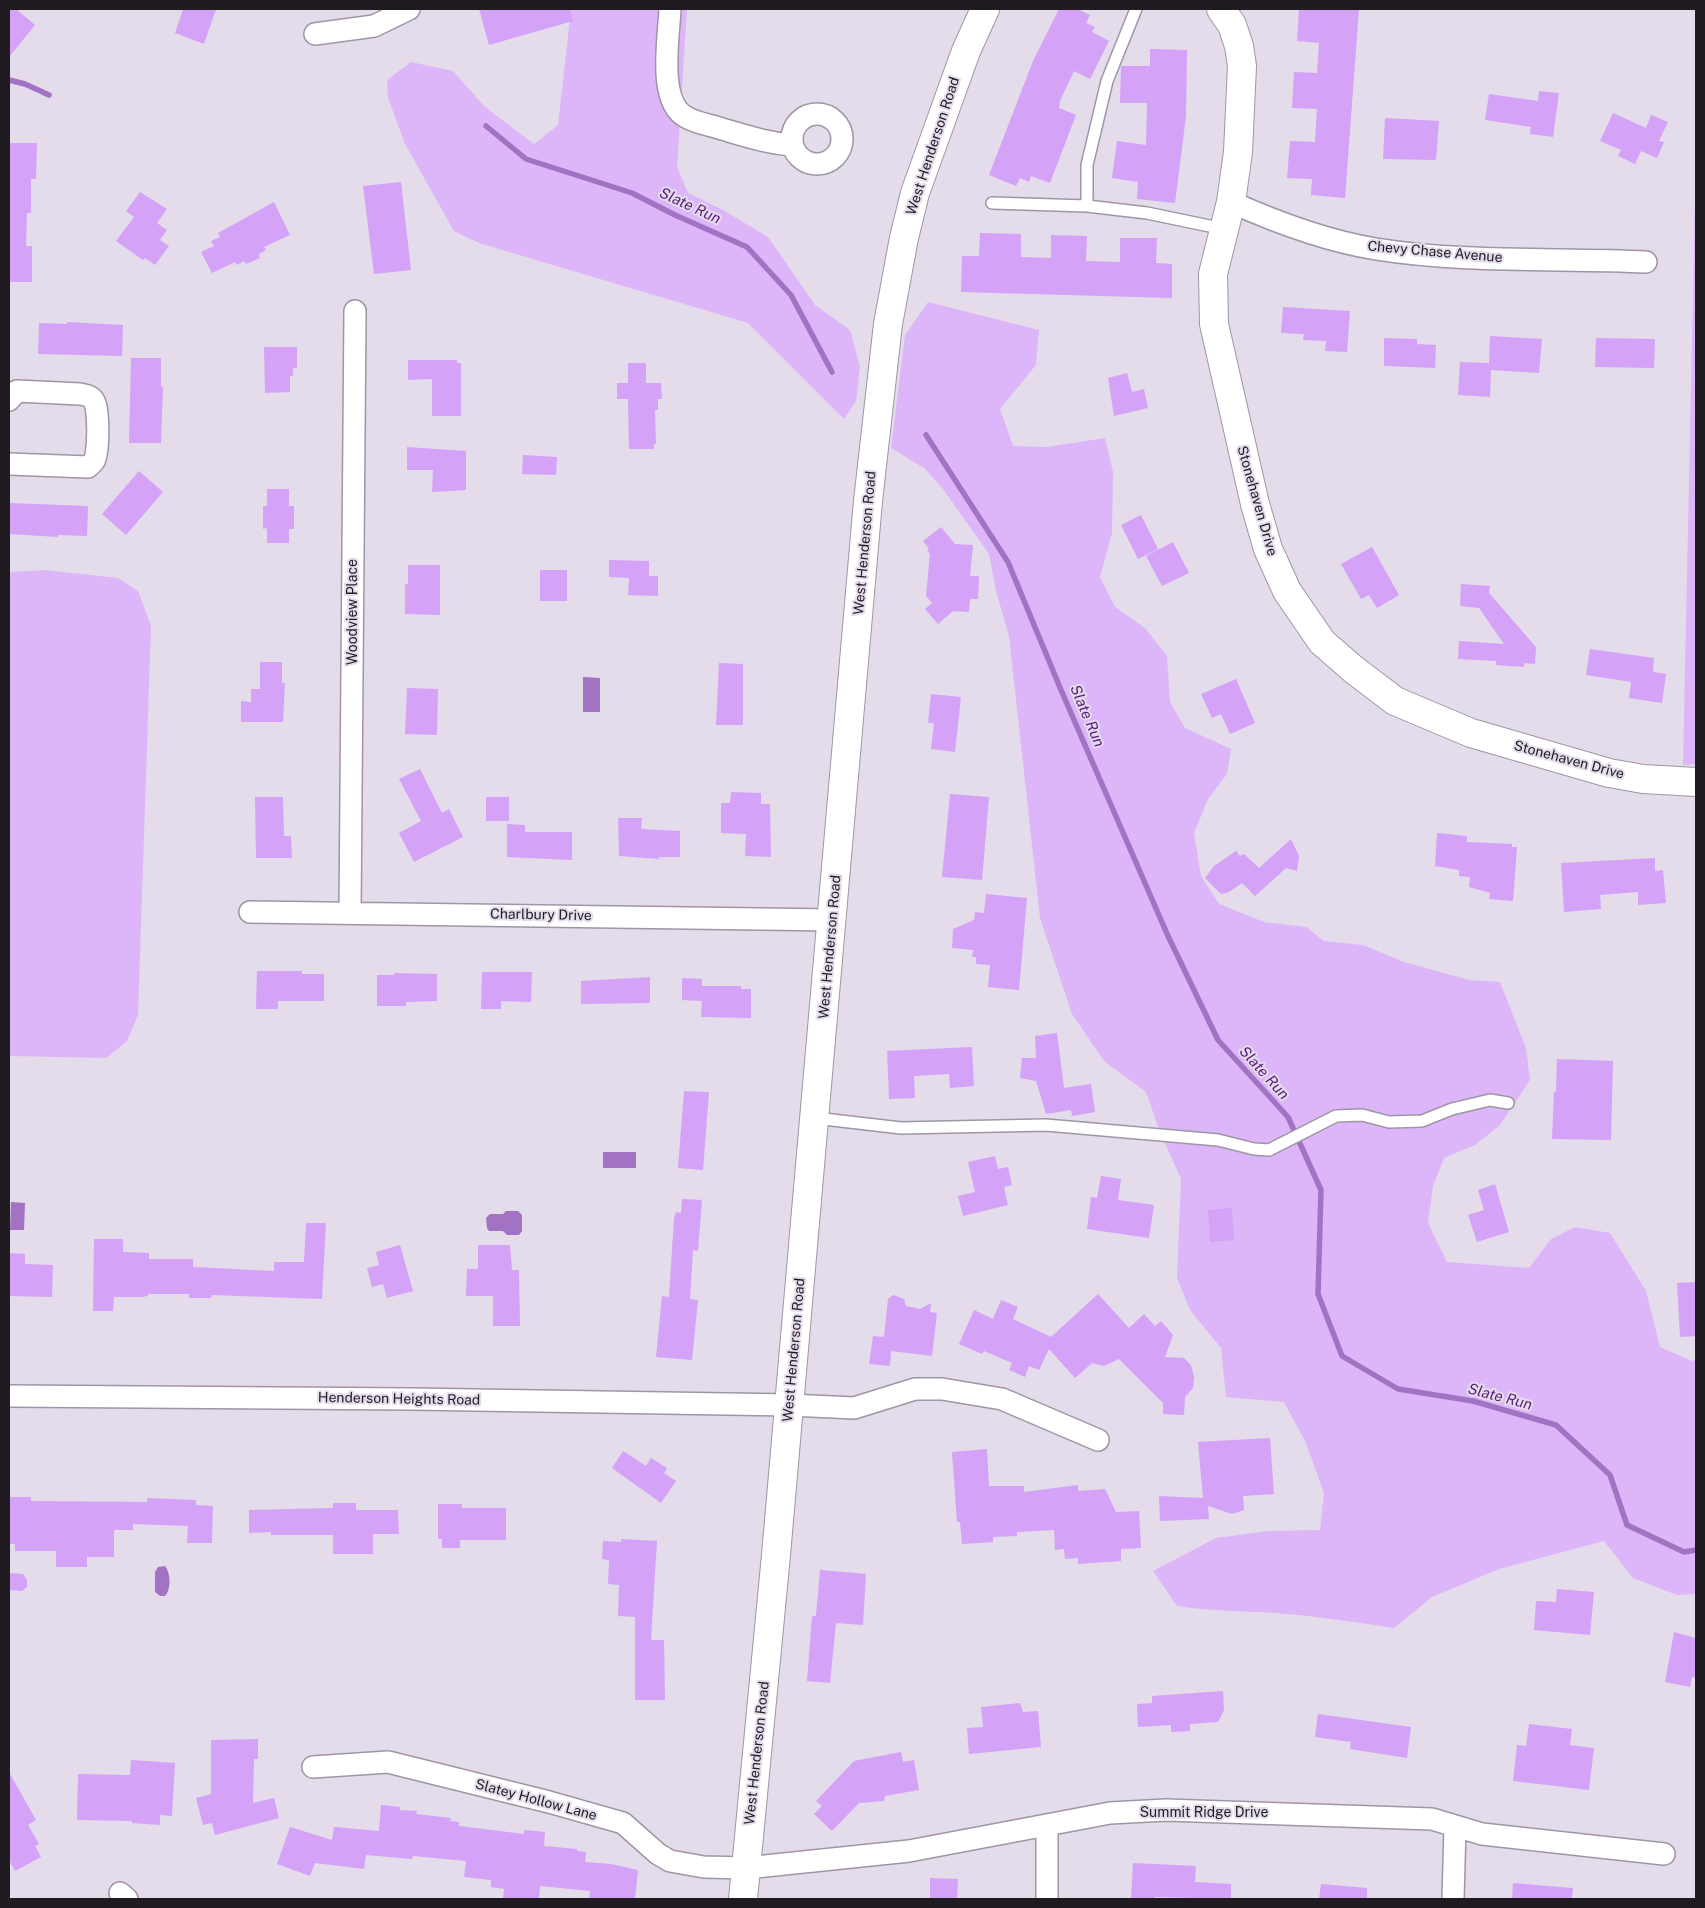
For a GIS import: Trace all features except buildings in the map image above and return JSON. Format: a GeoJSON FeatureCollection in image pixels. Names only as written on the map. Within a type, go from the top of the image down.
{"type":"FeatureCollection","features":[{"type":"Feature","properties":{"kind":"main road","name":"West Henderson Road"},"geometry":{"type":"LineString","coordinates":[[743,1899],[790,1405],[879,392],[894,282],[911,211],[927,157],[966,51],[985,9]]}},
{"type":"Feature","properties":{"kind":"main road","name":"Stonehaven Drive"},"geometry":{"type":"LineString","coordinates":[[1221,9],[1232,25],[1239,46],[1242,66],[1238,152],[1231,202],[1216,259],[1212,290],[1214,324],[1228,391],[1268,549],[1286,591],[1322,642],[1353,669],[1395,701],[1471,733],[1609,773],[1644,779],[1696,782]]}},
{"type":"Feature","properties":{"kind":"street"},"geometry":{"type":"LineString","coordinates":[[315,34],[374,26],[408,9]]}},
{"type":"Feature","properties":{"kind":"street"},"geometry":{"type":"LineString","coordinates":[[670,9],[667,78],[669,94],[675,107],[684,117],[698,122],[764,142],[792,145]]}},
{"type":"Feature","properties":{"kind":"street","name":"Chevy Chase Avenue"},"geometry":{"type":"LineString","coordinates":[[1231,202],[1319,236],[1376,249],[1467,257],[1646,262]]}},
{"type":"Feature","properties":{"kind":"street","name":"Woodview Place"},"geometry":{"type":"LineString","coordinates":[[350,913],[355,311]]}},
{"type":"Feature","properties":{"kind":"street"},"geometry":{"type":"LineString","coordinates":[[9,400],[17,391],[80,394],[88,396],[95,402],[98,409],[96,453],[94,460],[88,467],[9,464]]}},
{"type":"Feature","properties":{"kind":"street","name":"Charlbury Drive"},"geometry":{"type":"LineString","coordinates":[[250,912],[833,920]]}},
{"type":"Feature","properties":{"kind":"street","name":"Henderson Heights Road"},"geometry":{"type":"LineString","coordinates":[[9,1396],[411,1399],[790,1405],[854,1408],[915,1389],[942,1389],[1002,1399],[1098,1440]]}},
{"type":"Feature","properties":{"kind":"street","name":"Slatey Hollow Lane"},"geometry":{"type":"LineString","coordinates":[[312,1766],[388,1762],[549,1802],[623,1823],[658,1854],[670,1861],[704,1867],[746,1868]]}},
{"type":"Feature","properties":{"kind":"street","name":"Summit Ridge Drive"},"geometry":{"type":"LineString","coordinates":[[746,1868],[909,1851],[1110,1813],[1166,1810],[1432,1819],[1482,1834],[1664,1854]]}},
{"type":"Feature","properties":{"kind":"street"},"geometry":{"type":"LineString","coordinates":[[1047,1826],[1047,1899]]}},
{"type":"Feature","properties":{"kind":"street"},"geometry":{"type":"LineString","coordinates":[[1453,1899],[1455,1827]]}},
{"type":"Feature","properties":{"kind":"lane"},"geometry":{"type":"LineString","coordinates":[[1087,206],[1087,166],[1107,80],[1136,9]]}},
{"type":"Feature","properties":{"kind":"lane"},"geometry":{"type":"LineString","coordinates":[[992,203],[1087,206],[1147,213],[1224,230]]}},
{"type":"Feature","properties":{"kind":"lane"},"geometry":{"type":"LineString","coordinates":[[815,1118],[901,1128],[1046,1126],[1218,1140],[1254,1149],[1268,1150],[1336,1116],[1362,1115],[1389,1122],[1422,1121],[1452,1109],[1490,1100],[1508,1104]]}},
{"type":"Feature","properties":{"kind":"shaded area"},"geometry":{"type":"Polygon","coordinates":[[[571,9],[687,9],[677,167],[688,193],[723,210],[768,237],[815,305],[850,330],[860,367],[856,401],[844,419],[748,323],[479,243],[454,231],[405,144],[388,98],[387,80],[411,62],[453,71],[485,107],[534,144],[558,125],[571,9]]]}},
{"type":"Feature","properties":{"kind":"shaded area"},"geometry":{"type":"Polygon","coordinates":[[[1695,198],[1696,764],[1683,765],[1695,198]]]}},
{"type":"Feature","properties":{"kind":"shaded area"},"geometry":{"type":"Polygon","coordinates":[[[928,302],[1039,330],[1036,365],[1000,409],[1013,446],[1047,447],[1105,438],[1113,472],[1112,533],[1100,577],[1115,607],[1145,628],[1167,656],[1170,702],[1185,728],[1231,749],[1227,774],[1208,799],[1194,833],[1201,876],[1219,904],[1264,922],[1306,927],[1324,941],[1363,945],[1404,962],[1469,980],[1500,982],[1526,1048],[1530,1080],[1500,1125],[1475,1145],[1444,1158],[1433,1186],[1428,1223],[1447,1262],[1529,1268],[1551,1239],[1575,1227],[1610,1233],[1646,1291],[1660,1347],[1692,1361],[1696,1360],[1696,1594],[1677,1595],[1633,1578],[1604,1541],[1499,1569],[1432,1597],[1394,1628],[1291,1614],[1177,1606],[1153,1571],[1216,1538],[1269,1531],[1320,1530],[1324,1493],[1306,1443],[1284,1402],[1226,1397],[1221,1348],[1190,1310],[1177,1278],[1181,1179],[1160,1132],[1146,1092],[1104,1061],[1072,1014],[1040,918],[1009,636],[996,591],[989,554],[943,489],[924,468],[891,448],[905,335],[928,302]]]}},
{"type":"Feature","properties":{"kind":"shaded area"},"geometry":{"type":"Polygon","coordinates":[[[44,570],[118,578],[138,591],[151,626],[138,1015],[127,1041],[106,1058],[9,1056],[9,572],[44,570]]]}},
{"type":"Feature","properties":{"kind":"shaded area"},"geometry":{"type":"Polygon","coordinates":[[[583,677],[600,678],[600,712],[583,712],[583,677]]]}},
{"type":"Feature","properties":{"kind":"shaded area"},"geometry":{"type":"Polygon","coordinates":[[[603,1152],[636,1152],[636,1168],[603,1168],[603,1152]]]}},
{"type":"Feature","properties":{"kind":"shaded area"},"geometry":{"type":"Polygon","coordinates":[[[11,1202],[25,1203],[24,1230],[10,1230],[11,1202]]]}},
{"type":"Feature","properties":{"kind":"shaded area"},"geometry":{"type":"Polygon","coordinates":[[[506,1211],[518,1211],[522,1215],[522,1231],[519,1235],[507,1235],[503,1231],[489,1231],[487,1228],[486,1218],[490,1214],[503,1214],[506,1211]]]}},
{"type":"Feature","properties":{"kind":"shaded area"},"geometry":{"type":"Polygon","coordinates":[[[165,1566],[169,1577],[169,1586],[165,1596],[160,1596],[155,1592],[155,1572],[158,1567],[165,1566]]]}},
{"type":"Feature","properties":{"kind":"waterway","name":"Slate Run"},"geometry":{"type":"LineString","coordinates":[[9,80],[25,84],[49,95]]}},
{"type":"Feature","properties":{"kind":"waterway","name":"Slate Run"},"geometry":{"type":"LineString","coordinates":[[486,126],[526,159],[632,193],[675,215],[747,247],[791,295],[832,372]]}},
{"type":"Feature","properties":{"kind":"waterway","name":"Slate Run"},"geometry":{"type":"LineString","coordinates":[[926,435],[1008,562],[1061,690],[1168,936],[1218,1040],[1288,1117],[1321,1190],[1318,1294],[1342,1356],[1398,1389],[1473,1401],[1556,1425],[1610,1475],[1627,1525],[1684,1552],[1696,1550]]}}]}
